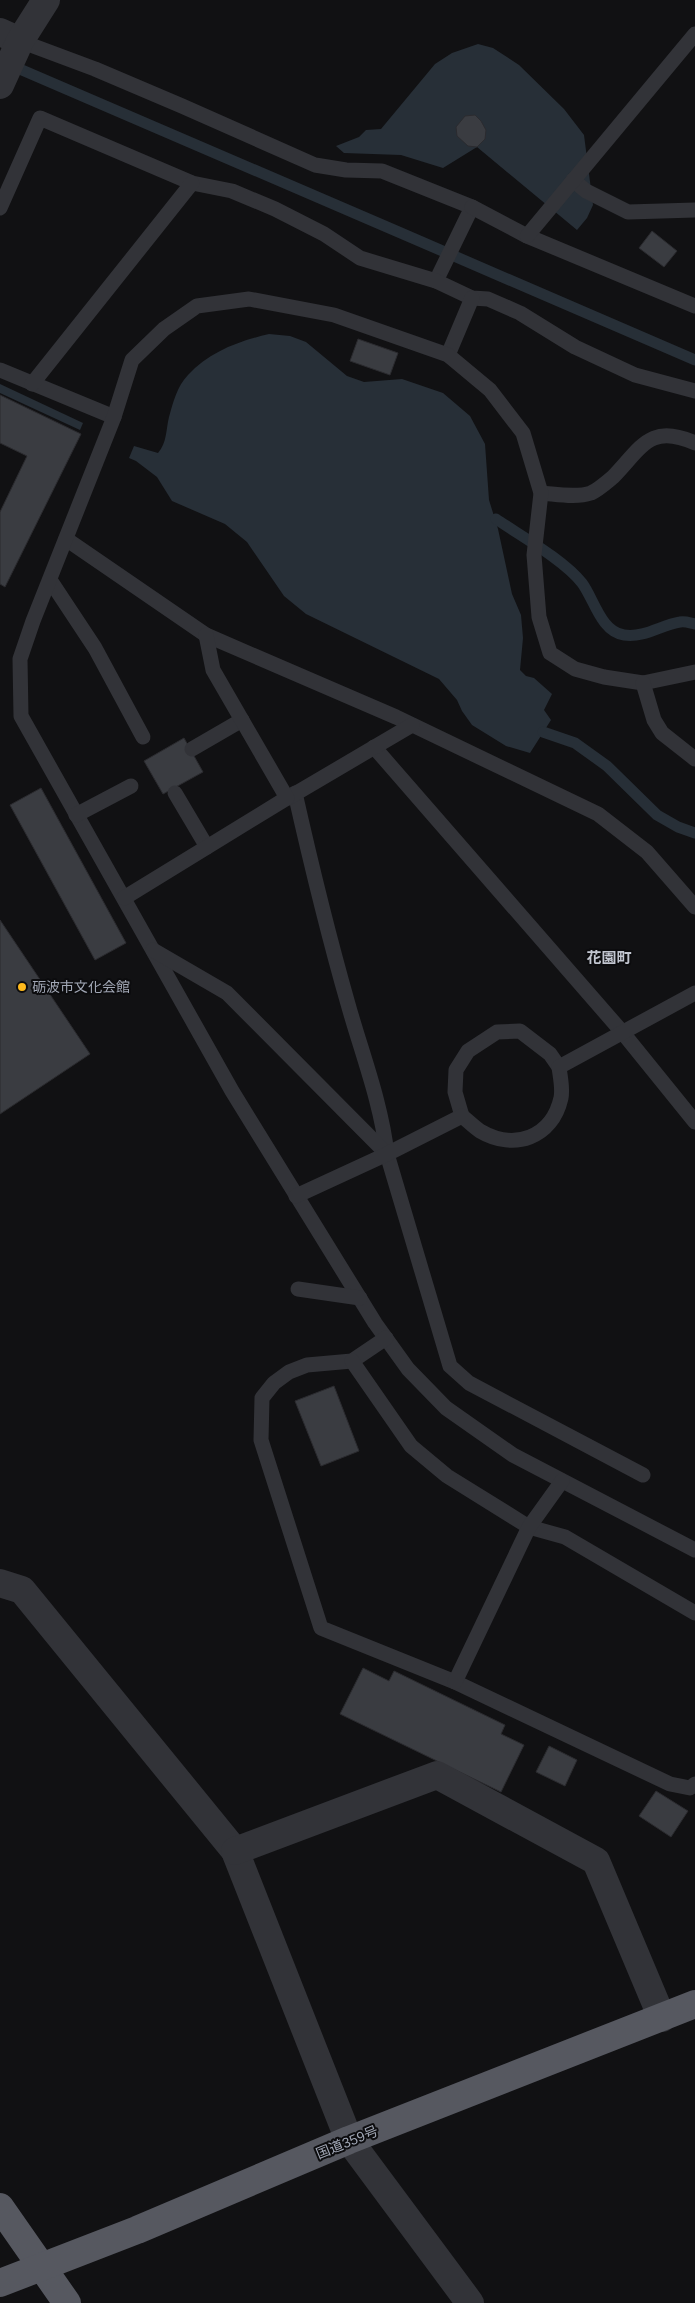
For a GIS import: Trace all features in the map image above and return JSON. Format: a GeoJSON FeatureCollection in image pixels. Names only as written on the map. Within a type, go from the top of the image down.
{"type":"FeatureCollection","features":[{"type":"Feature","properties":{"kind":"highway","name":"国道359号"},"geometry":{"type":"LineString","coordinates":[[0,2283],[137,2230],[350,2140],[695,2004]]}},
{"type":"Feature","properties":{"kind":"highway"},"geometry":{"type":"LineString","coordinates":[[0,2207],[67,2303]]}},
{"type":"Feature","properties":{"kind":"highway"},"geometry":{"type":"LineString","coordinates":[[0,2292],[8,2303]]}},
{"type":"Feature","properties":{"kind":"street"},"geometry":{"type":"LineString","coordinates":[[0,85],[10,36],[46,0]]}},
{"type":"Feature","properties":{"kind":"street"},"geometry":{"type":"LineString","coordinates":[[0,1583],[22,1590],[235,1851],[350,2140],[470,2303]]}},
{"type":"Feature","properties":{"kind":"street"},"geometry":{"type":"LineString","coordinates":[[235,1851],[437,1775],[596,1861],[662,2018]]}},
{"type":"Feature","properties":{"kind":"lane"},"geometry":{"type":"LineString","coordinates":[[526,236],[695,34]]}},
{"type":"Feature","properties":{"kind":"lane"},"geometry":{"type":"LineString","coordinates":[[10,36],[174,102],[315,165],[346,170],[382,171],[472,207],[526,236],[695,306]]}},
{"type":"Feature","properties":{"kind":"lane"},"geometry":{"type":"LineString","coordinates":[[0,208],[40,118],[192,183],[232,191],[324,234],[360,258],[436,280],[472,298],[488,299],[520,313],[575,347],[635,375],[695,391]]}},
{"type":"Feature","properties":{"kind":"lane"},"geometry":{"type":"LineString","coordinates":[[573,180],[586,191],[628,212],[695,210]]}},
{"type":"Feature","properties":{"kind":"lane"},"geometry":{"type":"LineString","coordinates":[[32,384],[192,183]]}},
{"type":"Feature","properties":{"kind":"lane"},"geometry":{"type":"LineString","coordinates":[[436,280],[472,207]]}},
{"type":"Feature","properties":{"kind":"lane"},"geometry":{"type":"LineString","coordinates":[[448,355],[472,298]]}},
{"type":"Feature","properties":{"kind":"lane"},"geometry":{"type":"LineString","coordinates":[[695,672],[643,683],[604,677],[575,668],[550,653],[540,617],[534,555],[541,493],[524,433],[490,390],[448,355],[334,315],[249,299],[196,306],[164,329],[132,360],[114,418],[20,659],[22,716],[76,815],[232,1091],[360,1298],[408,1369],[446,1408],[513,1455],[695,1550]]}},
{"type":"Feature","properties":{"kind":"lane"},"geometry":{"type":"LineString","coordinates":[[0,370],[114,418]]}},
{"type":"Feature","properties":{"kind":"lane"},"geometry":{"type":"LineString","coordinates":[[541,493],[567,495],[591,493],[607,482],[649,440],[660,435],[675,434],[695,443]]}},
{"type":"Feature","properties":{"kind":"lane"},"geometry":{"type":"LineString","coordinates":[[66,539],[206,635],[412,725],[598,814],[647,852],[695,907]]}},
{"type":"Feature","properties":{"kind":"lane"},"geometry":{"type":"LineString","coordinates":[[50,580],[95,648],[143,737]]}},
{"type":"Feature","properties":{"kind":"lane"},"geometry":{"type":"LineString","coordinates":[[206,635],[213,670],[242,720],[291,796],[323,917],[375,1094],[384,1130],[387,1154],[450,1366],[469,1383],[644,1476]]}},
{"type":"Feature","properties":{"kind":"lane"},"geometry":{"type":"LineString","coordinates":[[643,683],[654,720],[662,733],[695,759]]}},
{"type":"Feature","properties":{"kind":"lane"},"geometry":{"type":"LineString","coordinates":[[192,749],[242,720]]}},
{"type":"Feature","properties":{"kind":"lane"},"geometry":{"type":"LineString","coordinates":[[124,898],[412,725]]}},
{"type":"Feature","properties":{"kind":"lane"},"geometry":{"type":"LineString","coordinates":[[374,747],[623,1033],[695,1122]]}},
{"type":"Feature","properties":{"kind":"lane"},"geometry":{"type":"LineString","coordinates":[[76,815],[131,786]]}},
{"type":"Feature","properties":{"kind":"lane"},"geometry":{"type":"LineString","coordinates":[[175,794],[207,847]]}},
{"type":"Feature","properties":{"kind":"lane"},"geometry":{"type":"LineString","coordinates":[[152,949],[227,993],[387,1154]]}},
{"type":"Feature","properties":{"kind":"lane"},"geometry":{"type":"LineString","coordinates":[[559,1067],[695,993]]}},
{"type":"Feature","properties":{"kind":"lane"},"geometry":{"type":"LineString","coordinates":[[520,1031],[544,1049],[559,1067],[561,1096],[555,1115],[546,1128],[532,1138],[507,1140],[481,1131],[462,1116],[455,1092],[456,1070],[468,1051],[497,1032],[520,1031]]}},
{"type":"Feature","properties":{"kind":"lane"},"geometry":{"type":"LineString","coordinates":[[296,1196],[387,1154],[462,1116]]}},
{"type":"Feature","properties":{"kind":"lane"},"geometry":{"type":"LineString","coordinates":[[298,1289],[360,1298]]}},
{"type":"Feature","properties":{"kind":"lane"},"geometry":{"type":"LineString","coordinates":[[386,1338],[352,1361],[307,1365],[289,1372],[274,1383],[262,1398],[262,1440],[321,1628],[455,1682],[670,1784],[690,1788],[695,1784]]}},
{"type":"Feature","properties":{"kind":"lane"},"geometry":{"type":"LineString","coordinates":[[352,1361],[411,1446],[446,1476],[529,1527],[565,1537],[695,1613]]}},
{"type":"Feature","properties":{"kind":"lane"},"geometry":{"type":"LineString","coordinates":[[455,1682],[529,1527],[562,1481]]}},
{"type":"Feature","properties":{"kind":"shaded area"},"geometry":{"type":"Polygon","coordinates":[[[478,44],[493,48],[519,65],[564,109],[584,135],[593,205],[587,218],[577,230],[477,147],[443,168],[401,155],[344,153],[336,146],[359,137],[366,130],[381,129],[435,64],[452,53],[478,44]]]}},
{"type":"Feature","properties":{"kind":"shaded area"},"geometry":{"type":"Polygon","coordinates":[[[269,334],[290,336],[306,342],[347,376],[364,382],[402,379],[443,393],[470,416],[485,444],[489,500],[498,529],[512,594],[521,615],[523,638],[520,670],[526,676],[534,678],[552,694],[544,710],[551,720],[530,753],[506,746],[472,725],[457,700],[439,679],[306,614],[284,596],[247,542],[225,524],[172,501],[157,477],[129,458],[134,446],[158,453],[161,449],[178,389],[184,379],[196,367],[225,348],[269,334]]]}},
{"type":"Feature","properties":{"kind":"shaded area"},"geometry":{"type":"Polygon","coordinates":[[[0,384],[83,423],[80,430],[0,393],[0,384]]]}},
{"type":"Feature","properties":{"kind":"building"},"geometry":{"type":"Polygon","coordinates":[[[475,115],[486,130],[485,139],[477,147],[468,146],[457,136],[456,127],[465,116],[475,115]]]}},
{"type":"Feature","properties":{"kind":"building"},"geometry":{"type":"Polygon","coordinates":[[[652,231],[677,251],[664,267],[639,248],[652,231]]]}},
{"type":"Feature","properties":{"kind":"building"},"geometry":{"type":"Polygon","coordinates":[[[358,339],[398,353],[390,375],[350,361],[358,339]]]}},
{"type":"Feature","properties":{"kind":"building"},"geometry":{"type":"Polygon","coordinates":[[[0,395],[81,434],[5,587],[0,584],[0,512],[27,456],[0,443],[0,395]]]}},
{"type":"Feature","properties":{"kind":"building"},"geometry":{"type":"Polygon","coordinates":[[[184,738],[203,772],[163,794],[144,761],[184,738]]]}},
{"type":"Feature","properties":{"kind":"building"},"geometry":{"type":"Polygon","coordinates":[[[41,788],[126,943],[95,960],[10,805],[41,788]]]}},
{"type":"Feature","properties":{"kind":"building","name":"砺波市文化会館"},"geometry":{"type":"Polygon","coordinates":[[[0,920],[90,1054],[0,1114],[0,920]]]}},
{"type":"Feature","properties":{"kind":"building"},"geometry":{"type":"Polygon","coordinates":[[[334,1386],[359,1451],[321,1466],[295,1401],[334,1386]]]}},
{"type":"Feature","properties":{"kind":"building"},"geometry":{"type":"Polygon","coordinates":[[[363,1668],[389,1681],[394,1671],[505,1725],[501,1734],[524,1745],[501,1792],[340,1714],[363,1668]]]}},
{"type":"Feature","properties":{"kind":"building"},"geometry":{"type":"Polygon","coordinates":[[[549,1746],[577,1760],[565,1786],[536,1772],[549,1746]]]}},
{"type":"Feature","properties":{"kind":"building"},"geometry":{"type":"Polygon","coordinates":[[[656,1791],[688,1811],[671,1837],[639,1816],[656,1791]]]}},
{"type":"Feature","properties":{"kind":"waterway"},"geometry":{"type":"LineString","coordinates":[[8,64],[695,360]]}},
{"type":"Feature","properties":{"kind":"waterway"},"geometry":{"type":"LineString","coordinates":[[496,519],[553,557],[574,574],[582,583],[599,614],[609,628],[616,633],[639,635],[680,622],[695,624]]}},
{"type":"Feature","properties":{"kind":"waterway"},"geometry":{"type":"LineString","coordinates":[[543,732],[575,743],[607,766],[657,815],[678,827],[695,833]]}},
{"type":"Feature","properties":{"kind":"place","name":"砺波市文化会館"},"geometry":{"type":"Point","coordinates":[22,987]}},
{"type":"Feature","properties":{"kind":"district","name":"花園町"},"geometry":{"type":"Point","coordinates":[609,958]}}]}
